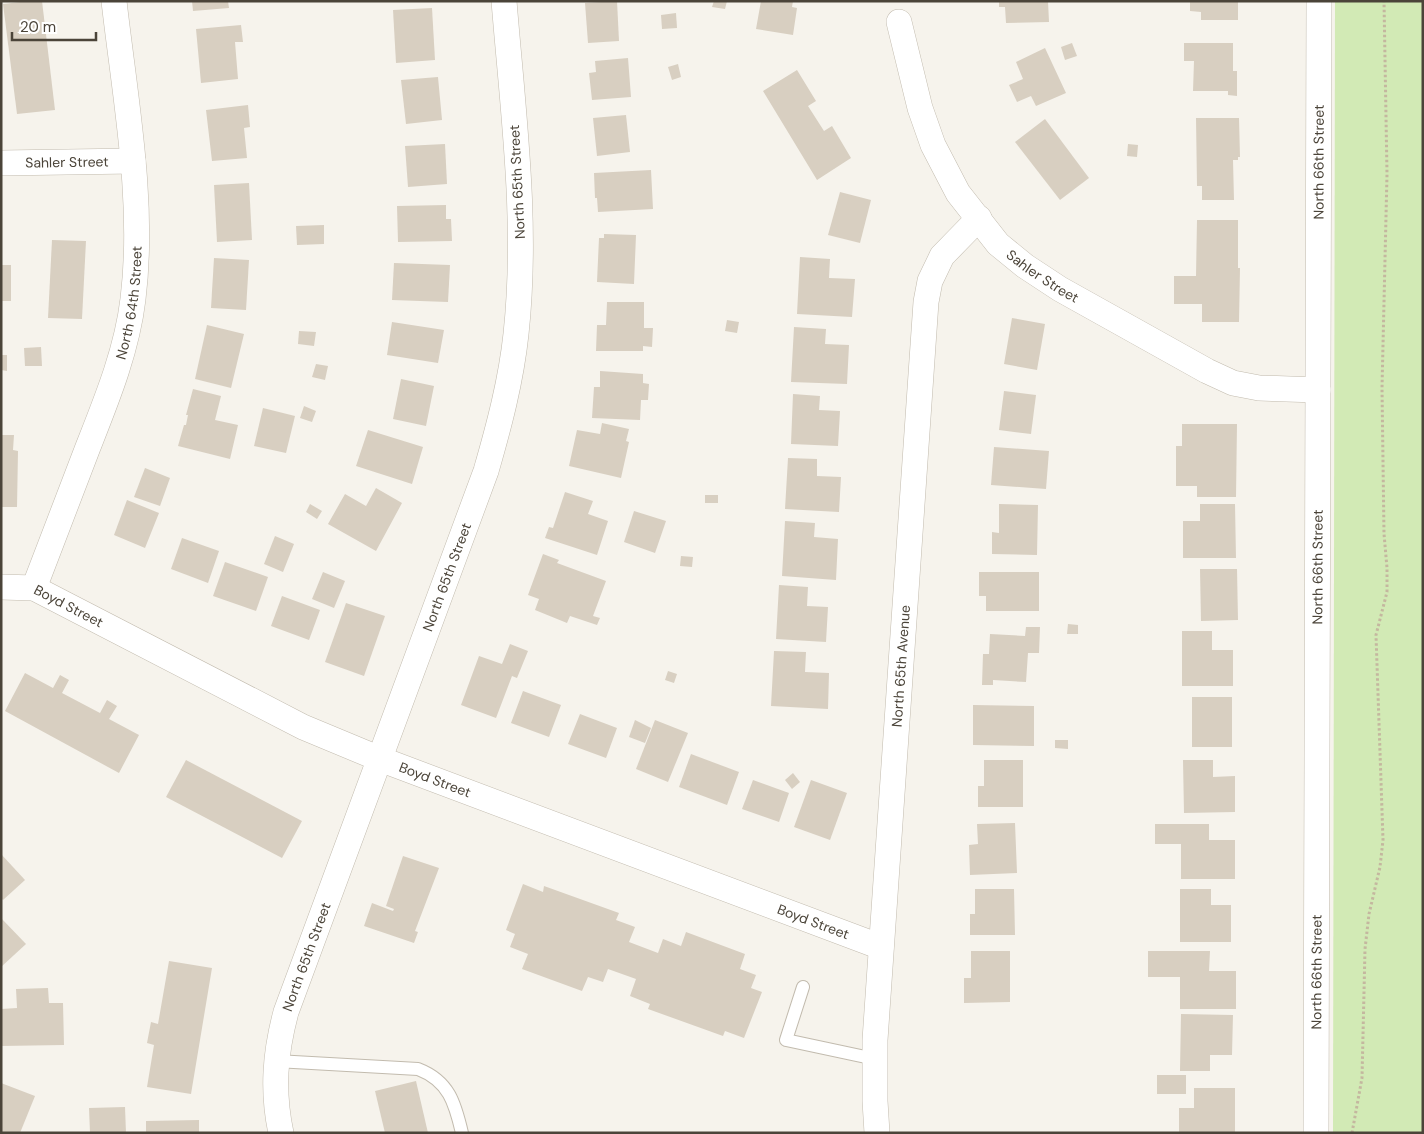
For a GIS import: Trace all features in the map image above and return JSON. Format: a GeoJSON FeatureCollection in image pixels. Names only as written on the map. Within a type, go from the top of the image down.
{"type":"FeatureCollection","features":[{"type":"Feature","properties":{"kind":"street","name":"North 64th Street"},"geometry":{"type":"LineString","coordinates":[[34,588],[108,395],[126,337],[133,299],[137,247],[136,199],[114,1]]}},
{"type":"Feature","properties":{"kind":"street","name":"North 65th Street"},"geometry":{"type":"LineString","coordinates":[[280,1133],[275,1073],[279,1040],[286,1012],[486,471],[506,395],[516,334],[520,261],[520,193],[504,1]]}},
{"type":"Feature","properties":{"kind":"street","name":"North 66th Street"},"geometry":{"type":"LineString","coordinates":[[1316,1133],[1319,1]]}},
{"type":"Feature","properties":{"kind":"street","name":"Sahler Street"},"geometry":{"type":"LineString","coordinates":[[899,22],[920,108],[933,146],[958,194],[998,244],[1025,266],[1060,288],[1207,371],[1233,383],[1259,388],[1318,390]]}},
{"type":"Feature","properties":{"kind":"street","name":"Sahler Street"},"geometry":{"type":"LineString","coordinates":[[1,163],[133,161]]}},
{"type":"Feature","properties":{"kind":"street","name":"North 65th Avenue"},"geometry":{"type":"LineString","coordinates":[[877,1133],[875,1059],[881,947],[926,302],[930,281],[942,256],[979,218]]}},
{"type":"Feature","properties":{"kind":"street","name":"Boyd Street"},"geometry":{"type":"LineString","coordinates":[[1,587],[34,588],[303,727],[380,759],[881,947]]}},
{"type":"Feature","properties":{"kind":"lane"},"geometry":{"type":"LineString","coordinates":[[803,987],[786,1040],[875,1059]]}},
{"type":"Feature","properties":{"kind":"lane"},"geometry":{"type":"LineString","coordinates":[[276,1061],[418,1069],[430,1074],[441,1083],[454,1100],[462,1133]]}},
{"type":"Feature","properties":{"kind":"path"},"geometry":{"type":"LineString","coordinates":[[1352,1133],[1362,1078],[1365,949],[1369,914],[1380,867],[1383,840],[1376,635],[1386,592],[1387,568],[1384,534],[1382,388],[1386,174],[1384,1]]}},
{"type":"Feature","properties":{"kind":"green space"},"geometry":{"type":"Polygon","coordinates":[[[1335,1],[1423,1],[1423,1133],[1333,1133],[1335,1]]]}},
{"type":"Feature","properties":{"kind":"building"},"geometry":{"type":"Polygon","coordinates":[[[42,1],[55,110],[17,114],[3,4],[42,1]]]}},
{"type":"Feature","properties":{"kind":"building"},"geometry":{"type":"Polygon","coordinates":[[[192,1],[228,1],[229,8],[193,11],[192,1]]]}},
{"type":"Feature","properties":{"kind":"building"},"geometry":{"type":"Polygon","coordinates":[[[617,1],[619,41],[588,43],[585,3],[617,1]]]}},
{"type":"Feature","properties":{"kind":"building"},"geometry":{"type":"Polygon","coordinates":[[[714,1],[727,1],[725,9],[712,7],[714,1]]]}},
{"type":"Feature","properties":{"kind":"building"},"geometry":{"type":"Polygon","coordinates":[[[761,1],[793,1],[792,7],[797,8],[793,35],[756,29],[761,1]]]}},
{"type":"Feature","properties":{"kind":"building"},"geometry":{"type":"Polygon","coordinates":[[[999,1],[1048,1],[1049,22],[1006,23],[1005,7],[999,7],[999,1]]]}},
{"type":"Feature","properties":{"kind":"building"},"geometry":{"type":"Polygon","coordinates":[[[1190,1],[1238,1],[1238,20],[1201,20],[1201,12],[1190,11],[1190,1]]]}},
{"type":"Feature","properties":{"kind":"building"},"geometry":{"type":"Polygon","coordinates":[[[432,8],[435,60],[396,63],[393,10],[432,8]]]}},
{"type":"Feature","properties":{"kind":"building"},"geometry":{"type":"Polygon","coordinates":[[[676,13],[677,28],[662,29],[661,15],[676,13]]]}},
{"type":"Feature","properties":{"kind":"building"},"geometry":{"type":"Polygon","coordinates":[[[241,25],[243,42],[235,42],[238,79],[201,83],[196,29],[241,25]]]}},
{"type":"Feature","properties":{"kind":"building"},"geometry":{"type":"Polygon","coordinates":[[[1072,43],[1077,56],[1065,60],[1061,47],[1072,43]]]}},
{"type":"Feature","properties":{"kind":"building"},"geometry":{"type":"Polygon","coordinates":[[[1184,43],[1233,43],[1233,71],[1237,71],[1237,96],[1228,95],[1228,91],[1193,91],[1194,61],[1184,61],[1184,43]]]}},
{"type":"Feature","properties":{"kind":"building"},"geometry":{"type":"Polygon","coordinates":[[[1045,48],[1066,93],[1036,106],[1031,96],[1017,102],[1009,85],[1023,79],[1016,62],[1045,48]]]}},
{"type":"Feature","properties":{"kind":"building"},"geometry":{"type":"Polygon","coordinates":[[[628,58],[631,97],[592,100],[589,73],[596,72],[595,61],[628,58]]]}},
{"type":"Feature","properties":{"kind":"building"},"geometry":{"type":"Polygon","coordinates":[[[678,64],[681,77],[672,80],[668,67],[678,64]]]}},
{"type":"Feature","properties":{"kind":"building"},"geometry":{"type":"Polygon","coordinates":[[[797,70],[816,101],[808,106],[824,131],[832,126],[851,158],[817,180],[763,91],[797,70]]]}},
{"type":"Feature","properties":{"kind":"building"},"geometry":{"type":"Polygon","coordinates":[[[438,77],[442,120],[406,124],[401,80],[438,77]]]}},
{"type":"Feature","properties":{"kind":"building"},"geometry":{"type":"Polygon","coordinates":[[[248,105],[250,127],[244,128],[247,158],[212,161],[206,110],[248,105]]]}},
{"type":"Feature","properties":{"kind":"building"},"geometry":{"type":"Polygon","coordinates":[[[626,115],[630,152],[597,156],[593,118],[626,115]]]}},
{"type":"Feature","properties":{"kind":"building"},"geometry":{"type":"Polygon","coordinates":[[[1196,118],[1239,118],[1240,157],[1238,157],[1238,160],[1233,160],[1234,200],[1202,200],[1202,186],[1197,186],[1196,118]]]}},
{"type":"Feature","properties":{"kind":"building"},"geometry":{"type":"Polygon","coordinates":[[[1045,119],[1089,178],[1060,200],[1015,142],[1045,119]]]}},
{"type":"Feature","properties":{"kind":"building"},"geometry":{"type":"Polygon","coordinates":[[[445,144],[447,184],[408,187],[405,146],[445,144]]]}},
{"type":"Feature","properties":{"kind":"building"},"geometry":{"type":"Polygon","coordinates":[[[1128,144],[1138,145],[1137,157],[1127,156],[1128,144]]]}},
{"type":"Feature","properties":{"kind":"building"},"geometry":{"type":"Polygon","coordinates":[[[651,170],[653,209],[598,212],[597,198],[595,198],[594,173],[651,170]]]}},
{"type":"Feature","properties":{"kind":"building"},"geometry":{"type":"Polygon","coordinates":[[[249,183],[252,240],[217,242],[214,185],[249,183]]]}},
{"type":"Feature","properties":{"kind":"building"},"geometry":{"type":"Polygon","coordinates":[[[840,192],[871,200],[860,243],[828,235],[840,192]]]}},
{"type":"Feature","properties":{"kind":"building"},"geometry":{"type":"Polygon","coordinates":[[[446,205],[446,219],[451,219],[452,241],[398,242],[397,206],[446,205]]]}},
{"type":"Feature","properties":{"kind":"building"},"geometry":{"type":"Polygon","coordinates":[[[1197,220],[1238,220],[1238,268],[1240,268],[1239,322],[1202,322],[1202,304],[1174,304],[1174,276],[1196,276],[1197,220]]]}},
{"type":"Feature","properties":{"kind":"building"},"geometry":{"type":"Polygon","coordinates":[[[324,225],[324,244],[297,245],[296,226],[324,225]]]}},
{"type":"Feature","properties":{"kind":"building"},"geometry":{"type":"Polygon","coordinates":[[[604,234],[636,235],[634,284],[597,282],[599,238],[604,238],[604,234]]]}},
{"type":"Feature","properties":{"kind":"building"},"geometry":{"type":"Polygon","coordinates":[[[52,240],[86,241],[82,319],[48,318],[52,240]]]}},
{"type":"Feature","properties":{"kind":"building"},"geometry":{"type":"Polygon","coordinates":[[[800,257],[830,259],[829,278],[855,279],[852,317],[797,314],[800,257]]]}},
{"type":"Feature","properties":{"kind":"building"},"geometry":{"type":"Polygon","coordinates":[[[214,258],[249,260],[246,310],[211,308],[214,258]]]}},
{"type":"Feature","properties":{"kind":"building"},"geometry":{"type":"Polygon","coordinates":[[[394,263],[450,265],[448,302],[392,300],[394,263]]]}},
{"type":"Feature","properties":{"kind":"building"},"geometry":{"type":"Polygon","coordinates":[[[1,265],[11,265],[11,301],[1,301],[1,265]]]}},
{"type":"Feature","properties":{"kind":"building"},"geometry":{"type":"Polygon","coordinates":[[[607,302],[644,302],[644,328],[653,328],[652,347],[643,346],[643,351],[596,351],[597,325],[606,325],[607,302]]]}},
{"type":"Feature","properties":{"kind":"building"},"geometry":{"type":"Polygon","coordinates":[[[1012,318],[1045,324],[1037,370],[1004,364],[1012,318]]]}},
{"type":"Feature","properties":{"kind":"building"},"geometry":{"type":"Polygon","coordinates":[[[727,320],[739,322],[737,333],[725,331],[727,320]]]}},
{"type":"Feature","properties":{"kind":"building"},"geometry":{"type":"Polygon","coordinates":[[[392,322],[444,330],[438,363],[387,355],[392,322]]]}},
{"type":"Feature","properties":{"kind":"building"},"geometry":{"type":"Polygon","coordinates":[[[207,325],[244,334],[231,388],[195,379],[207,325]]]}},
{"type":"Feature","properties":{"kind":"building"},"geometry":{"type":"Polygon","coordinates":[[[794,327],[826,329],[825,344],[849,345],[847,384],[791,382],[794,327]]]}},
{"type":"Feature","properties":{"kind":"building"},"geometry":{"type":"Polygon","coordinates":[[[299,331],[316,332],[314,346],[298,344],[299,331]]]}},
{"type":"Feature","properties":{"kind":"building"},"geometry":{"type":"Polygon","coordinates":[[[41,347],[42,366],[25,366],[24,348],[41,347]]]}},
{"type":"Feature","properties":{"kind":"building"},"geometry":{"type":"Polygon","coordinates":[[[1,355],[7,355],[7,371],[1,370],[1,355]]]}},
{"type":"Feature","properties":{"kind":"building"},"geometry":{"type":"Polygon","coordinates":[[[316,364],[328,366],[325,380],[312,377],[316,364]]]}},
{"type":"Feature","properties":{"kind":"building"},"geometry":{"type":"Polygon","coordinates":[[[600,371],[643,374],[643,383],[649,384],[648,400],[641,400],[640,420],[592,418],[594,387],[600,387],[600,371]]]}},
{"type":"Feature","properties":{"kind":"building"},"geometry":{"type":"Polygon","coordinates":[[[401,379],[434,386],[426,426],[393,419],[401,379]]]}},
{"type":"Feature","properties":{"kind":"building"},"geometry":{"type":"Polygon","coordinates":[[[193,389],[221,396],[215,420],[238,425],[230,459],[178,446],[184,425],[186,425],[188,415],[186,415],[193,389]]]}},
{"type":"Feature","properties":{"kind":"building"},"geometry":{"type":"Polygon","coordinates":[[[1004,391],[1036,395],[1031,434],[999,430],[1004,391]]]}},
{"type":"Feature","properties":{"kind":"building"},"geometry":{"type":"Polygon","coordinates":[[[793,394],[820,396],[819,410],[840,411],[838,446],[791,444],[793,394]]]}},
{"type":"Feature","properties":{"kind":"building"},"geometry":{"type":"Polygon","coordinates":[[[304,406],[316,411],[312,422],[300,418],[304,406]]]}},
{"type":"Feature","properties":{"kind":"building"},"geometry":{"type":"Polygon","coordinates":[[[263,408],[295,416],[286,453],[254,446],[263,408]]]}},
{"type":"Feature","properties":{"kind":"building"},"geometry":{"type":"Polygon","coordinates":[[[602,423],[629,429],[626,441],[629,442],[621,478],[569,466],[577,430],[600,434],[602,423]]]}},
{"type":"Feature","properties":{"kind":"building"},"geometry":{"type":"Polygon","coordinates":[[[1182,424],[1237,424],[1236,497],[1197,497],[1197,486],[1176,486],[1176,446],[1182,446],[1182,424]]]}},
{"type":"Feature","properties":{"kind":"building"},"geometry":{"type":"Polygon","coordinates":[[[368,430],[423,447],[412,484],[356,466],[368,430]]]}},
{"type":"Feature","properties":{"kind":"building"},"geometry":{"type":"Polygon","coordinates":[[[1,435],[14,435],[13,450],[18,451],[17,507],[1,507],[1,435]]]}},
{"type":"Feature","properties":{"kind":"building"},"geometry":{"type":"Polygon","coordinates":[[[994,447],[1049,451],[1046,489],[991,485],[994,447]]]}},
{"type":"Feature","properties":{"kind":"building"},"geometry":{"type":"Polygon","coordinates":[[[788,458],[817,459],[817,476],[841,477],[839,512],[785,509],[788,458]]]}},
{"type":"Feature","properties":{"kind":"building"},"geometry":{"type":"Polygon","coordinates":[[[145,468],[170,478],[160,506],[134,497],[145,468]]]}},
{"type":"Feature","properties":{"kind":"building"},"geometry":{"type":"Polygon","coordinates":[[[376,488],[402,503],[376,551],[328,524],[345,494],[366,506],[376,488]]]}},
{"type":"Feature","properties":{"kind":"building"},"geometry":{"type":"Polygon","coordinates":[[[565,492],[593,501],[588,514],[608,521],[597,555],[545,538],[549,527],[553,528],[565,492]]]}},
{"type":"Feature","properties":{"kind":"building"},"geometry":{"type":"Polygon","coordinates":[[[705,495],[718,495],[718,503],[705,503],[705,495]]]}},
{"type":"Feature","properties":{"kind":"building"},"geometry":{"type":"Polygon","coordinates":[[[127,500],[159,513],[145,548],[114,535],[127,500]]]}},
{"type":"Feature","properties":{"kind":"building"},"geometry":{"type":"Polygon","coordinates":[[[310,504],[322,511],[317,519],[306,512],[310,504]]]}},
{"type":"Feature","properties":{"kind":"building"},"geometry":{"type":"Polygon","coordinates":[[[999,504],[1038,505],[1037,555],[992,554],[992,532],[999,533],[999,504]]]}},
{"type":"Feature","properties":{"kind":"building"},"geometry":{"type":"Polygon","coordinates":[[[1200,504],[1235,504],[1236,558],[1183,558],[1183,521],[1200,521],[1200,504]]]}},
{"type":"Feature","properties":{"kind":"building"},"geometry":{"type":"Polygon","coordinates":[[[634,511],[666,521],[655,553],[624,542],[634,511]]]}},
{"type":"Feature","properties":{"kind":"building"},"geometry":{"type":"Polygon","coordinates":[[[785,521],[815,523],[814,537],[838,539],[836,580],[782,576],[785,521]]]}},
{"type":"Feature","properties":{"kind":"building"},"geometry":{"type":"Polygon","coordinates":[[[275,536],[294,544],[283,572],[264,564],[275,536]]]}},
{"type":"Feature","properties":{"kind":"building"},"geometry":{"type":"Polygon","coordinates":[[[182,538],[219,551],[208,583],[171,569],[182,538]]]}},
{"type":"Feature","properties":{"kind":"building"},"geometry":{"type":"Polygon","coordinates":[[[543,554],[559,560],[557,563],[606,581],[593,616],[600,618],[597,625],[570,616],[567,623],[535,610],[539,599],[528,595],[543,554]]]}},
{"type":"Feature","properties":{"kind":"building"},"geometry":{"type":"Polygon","coordinates":[[[681,556],[693,557],[692,567],[680,566],[681,556]]]}},
{"type":"Feature","properties":{"kind":"building"},"geometry":{"type":"Polygon","coordinates":[[[225,562],[268,577],[256,611],[213,596],[225,562]]]}},
{"type":"Feature","properties":{"kind":"building"},"geometry":{"type":"Polygon","coordinates":[[[1200,569],[1237,569],[1238,620],[1201,621],[1200,569]]]}},
{"type":"Feature","properties":{"kind":"building"},"geometry":{"type":"Polygon","coordinates":[[[323,572],[345,581],[334,608],[312,599],[323,572]]]}},
{"type":"Feature","properties":{"kind":"building"},"geometry":{"type":"Polygon","coordinates":[[[979,572],[1039,572],[1039,611],[986,611],[986,596],[979,596],[979,572]]]}},
{"type":"Feature","properties":{"kind":"building"},"geometry":{"type":"Polygon","coordinates":[[[779,585],[808,587],[807,606],[828,607],[826,642],[776,639],[779,585]]]}},
{"type":"Feature","properties":{"kind":"building"},"geometry":{"type":"Polygon","coordinates":[[[282,596],[320,610],[309,640],[271,626],[282,596]]]}},
{"type":"Feature","properties":{"kind":"building"},"geometry":{"type":"Polygon","coordinates":[[[346,603],[385,616],[364,676],[325,662],[346,603]]]}},
{"type":"Feature","properties":{"kind":"building"},"geometry":{"type":"Polygon","coordinates":[[[1068,624],[1078,625],[1078,634],[1067,634],[1068,624]]]}},
{"type":"Feature","properties":{"kind":"building"},"geometry":{"type":"Polygon","coordinates":[[[1026,627],[1040,627],[1039,653],[1028,653],[1026,682],[993,680],[993,685],[982,685],[983,654],[989,654],[990,634],[1025,636],[1026,627]]]}},
{"type":"Feature","properties":{"kind":"building"},"geometry":{"type":"Polygon","coordinates":[[[1182,631],[1212,631],[1212,650],[1233,650],[1233,686],[1182,686],[1182,631]]]}},
{"type":"Feature","properties":{"kind":"building"},"geometry":{"type":"Polygon","coordinates":[[[510,644],[528,651],[517,678],[512,676],[496,718],[461,705],[479,656],[502,664],[510,644]]]}},
{"type":"Feature","properties":{"kind":"building"},"geometry":{"type":"Polygon","coordinates":[[[774,651],[806,652],[805,672],[829,673],[828,709],[771,706],[774,651]]]}},
{"type":"Feature","properties":{"kind":"building"},"geometry":{"type":"Polygon","coordinates":[[[668,671],[677,674],[674,683],[665,680],[668,671]]]}},
{"type":"Feature","properties":{"kind":"building"},"geometry":{"type":"Polygon","coordinates":[[[25,673],[53,688],[60,675],[69,680],[62,693],[100,713],[107,700],[117,706],[109,719],[139,735],[119,773],[5,711],[25,673]]]}},
{"type":"Feature","properties":{"kind":"building"},"geometry":{"type":"Polygon","coordinates":[[[523,691],[561,705],[549,737],[511,723],[523,691]]]}},
{"type":"Feature","properties":{"kind":"building"},"geometry":{"type":"Polygon","coordinates":[[[1192,697],[1232,697],[1232,747],[1192,747],[1192,697]]]}},
{"type":"Feature","properties":{"kind":"building"},"geometry":{"type":"Polygon","coordinates":[[[973,705],[1034,706],[1034,746],[973,745],[973,705]]]}},
{"type":"Feature","properties":{"kind":"building"},"geometry":{"type":"Polygon","coordinates":[[[580,714],[617,728],[606,758],[568,744],[580,714]]]}},
{"type":"Feature","properties":{"kind":"building"},"geometry":{"type":"Polygon","coordinates":[[[635,720],[651,728],[645,743],[629,737],[635,720]]]}},
{"type":"Feature","properties":{"kind":"building"},"geometry":{"type":"Polygon","coordinates":[[[655,720],[688,733],[668,782],[636,769],[655,720]]]}},
{"type":"Feature","properties":{"kind":"building"},"geometry":{"type":"Polygon","coordinates":[[[1055,740],[1068,740],[1068,749],[1055,748],[1055,740]]]}},
{"type":"Feature","properties":{"kind":"building"},"geometry":{"type":"Polygon","coordinates":[[[691,754],[739,772],[727,805],[679,787],[691,754]]]}},
{"type":"Feature","properties":{"kind":"building"},"geometry":{"type":"Polygon","coordinates":[[[186,760],[302,821],[282,858],[166,797],[186,760]]]}},
{"type":"Feature","properties":{"kind":"building"},"geometry":{"type":"Polygon","coordinates":[[[984,760],[1023,760],[1023,807],[978,807],[978,786],[984,786],[984,760]]]}},
{"type":"Feature","properties":{"kind":"building"},"geometry":{"type":"Polygon","coordinates":[[[1183,760],[1213,760],[1213,777],[1235,776],[1235,812],[1184,813],[1183,760]]]}},
{"type":"Feature","properties":{"kind":"building"},"geometry":{"type":"Polygon","coordinates":[[[793,773],[800,782],[792,789],[785,780],[793,773]]]}},
{"type":"Feature","properties":{"kind":"building"},"geometry":{"type":"Polygon","coordinates":[[[753,780],[789,793],[779,822],[742,809],[753,780]]]}},
{"type":"Feature","properties":{"kind":"building"},"geometry":{"type":"Polygon","coordinates":[[[811,780],[847,793],[830,840],[794,827],[811,780]]]}},
{"type":"Feature","properties":{"kind":"building"},"geometry":{"type":"Polygon","coordinates":[[[1015,823],[1017,873],[970,875],[969,845],[978,844],[977,824],[1015,823]]]}},
{"type":"Feature","properties":{"kind":"building"},"geometry":{"type":"Polygon","coordinates":[[[1155,824],[1209,824],[1209,840],[1235,840],[1235,879],[1181,879],[1181,844],[1155,844],[1155,824]]]}},
{"type":"Feature","properties":{"kind":"building"},"geometry":{"type":"Polygon","coordinates":[[[1,854],[25,880],[3,900],[1,898],[1,854]]]}},
{"type":"Feature","properties":{"kind":"building"},"geometry":{"type":"Polygon","coordinates":[[[403,856],[439,868],[415,931],[418,932],[414,943],[364,926],[372,903],[393,911],[394,909],[386,906],[403,856]]]}},
{"type":"Feature","properties":{"kind":"building"},"geometry":{"type":"Polygon","coordinates":[[[523,884],[543,892],[544,886],[619,913],[616,920],[635,927],[629,942],[658,953],[663,939],[681,946],[686,932],[745,954],[740,969],[756,975],[751,988],[762,992],[744,1038],[725,1031],[723,1036],[648,1009],[650,1004],[630,996],[636,979],[608,969],[603,982],[588,977],[582,991],[522,969],[528,954],[510,947],[515,934],[506,930],[523,884]]]}},
{"type":"Feature","properties":{"kind":"building"},"geometry":{"type":"Polygon","coordinates":[[[975,889],[1014,889],[1015,935],[970,935],[970,914],[975,914],[975,889]]]}},
{"type":"Feature","properties":{"kind":"building"},"geometry":{"type":"Polygon","coordinates":[[[1180,889],[1211,889],[1211,905],[1231,905],[1231,942],[1180,942],[1180,889]]]}},
{"type":"Feature","properties":{"kind":"building"},"geometry":{"type":"Polygon","coordinates":[[[1,918],[26,944],[1,967],[1,918]]]}},
{"type":"Feature","properties":{"kind":"building"},"geometry":{"type":"Polygon","coordinates":[[[971,951],[1010,951],[1010,1002],[964,1003],[964,978],[971,978],[971,951]]]}},
{"type":"Feature","properties":{"kind":"building"},"geometry":{"type":"Polygon","coordinates":[[[1148,951],[1210,951],[1209,971],[1236,971],[1236,1009],[1180,1009],[1180,977],[1148,977],[1148,951]]]}},
{"type":"Feature","properties":{"kind":"building"},"geometry":{"type":"Polygon","coordinates":[[[169,961],[212,968],[191,1094],[147,1087],[154,1045],[147,1043],[151,1022],[158,1024],[169,961]]]}},
{"type":"Feature","properties":{"kind":"building"},"geometry":{"type":"Polygon","coordinates":[[[48,988],[49,1003],[63,1003],[64,1045],[1,1046],[1,1009],[17,1008],[16,989],[48,988]]]}},
{"type":"Feature","properties":{"kind":"building"},"geometry":{"type":"Polygon","coordinates":[[[1181,1014],[1233,1015],[1232,1055],[1210,1055],[1210,1071],[1180,1071],[1181,1014]]]}},
{"type":"Feature","properties":{"kind":"building"},"geometry":{"type":"Polygon","coordinates":[[[1157,1075],[1186,1075],[1186,1094],[1157,1094],[1157,1075]]]}},
{"type":"Feature","properties":{"kind":"building"},"geometry":{"type":"Polygon","coordinates":[[[416,1081],[428,1133],[385,1133],[375,1091],[416,1081]]]}},
{"type":"Feature","properties":{"kind":"building"},"geometry":{"type":"Polygon","coordinates":[[[1,1083],[35,1096],[20,1133],[1,1133],[1,1083]]]}},
{"type":"Feature","properties":{"kind":"building"},"geometry":{"type":"Polygon","coordinates":[[[1194,1088],[1235,1088],[1235,1133],[1179,1133],[1179,1108],[1194,1108],[1194,1088]]]}},
{"type":"Feature","properties":{"kind":"building"},"geometry":{"type":"Polygon","coordinates":[[[125,1107],[126,1133],[90,1133],[89,1108],[125,1107]]]}},
{"type":"Feature","properties":{"kind":"building"},"geometry":{"type":"Polygon","coordinates":[[[199,1120],[199,1133],[146,1133],[146,1121],[199,1120]]]}}]}
